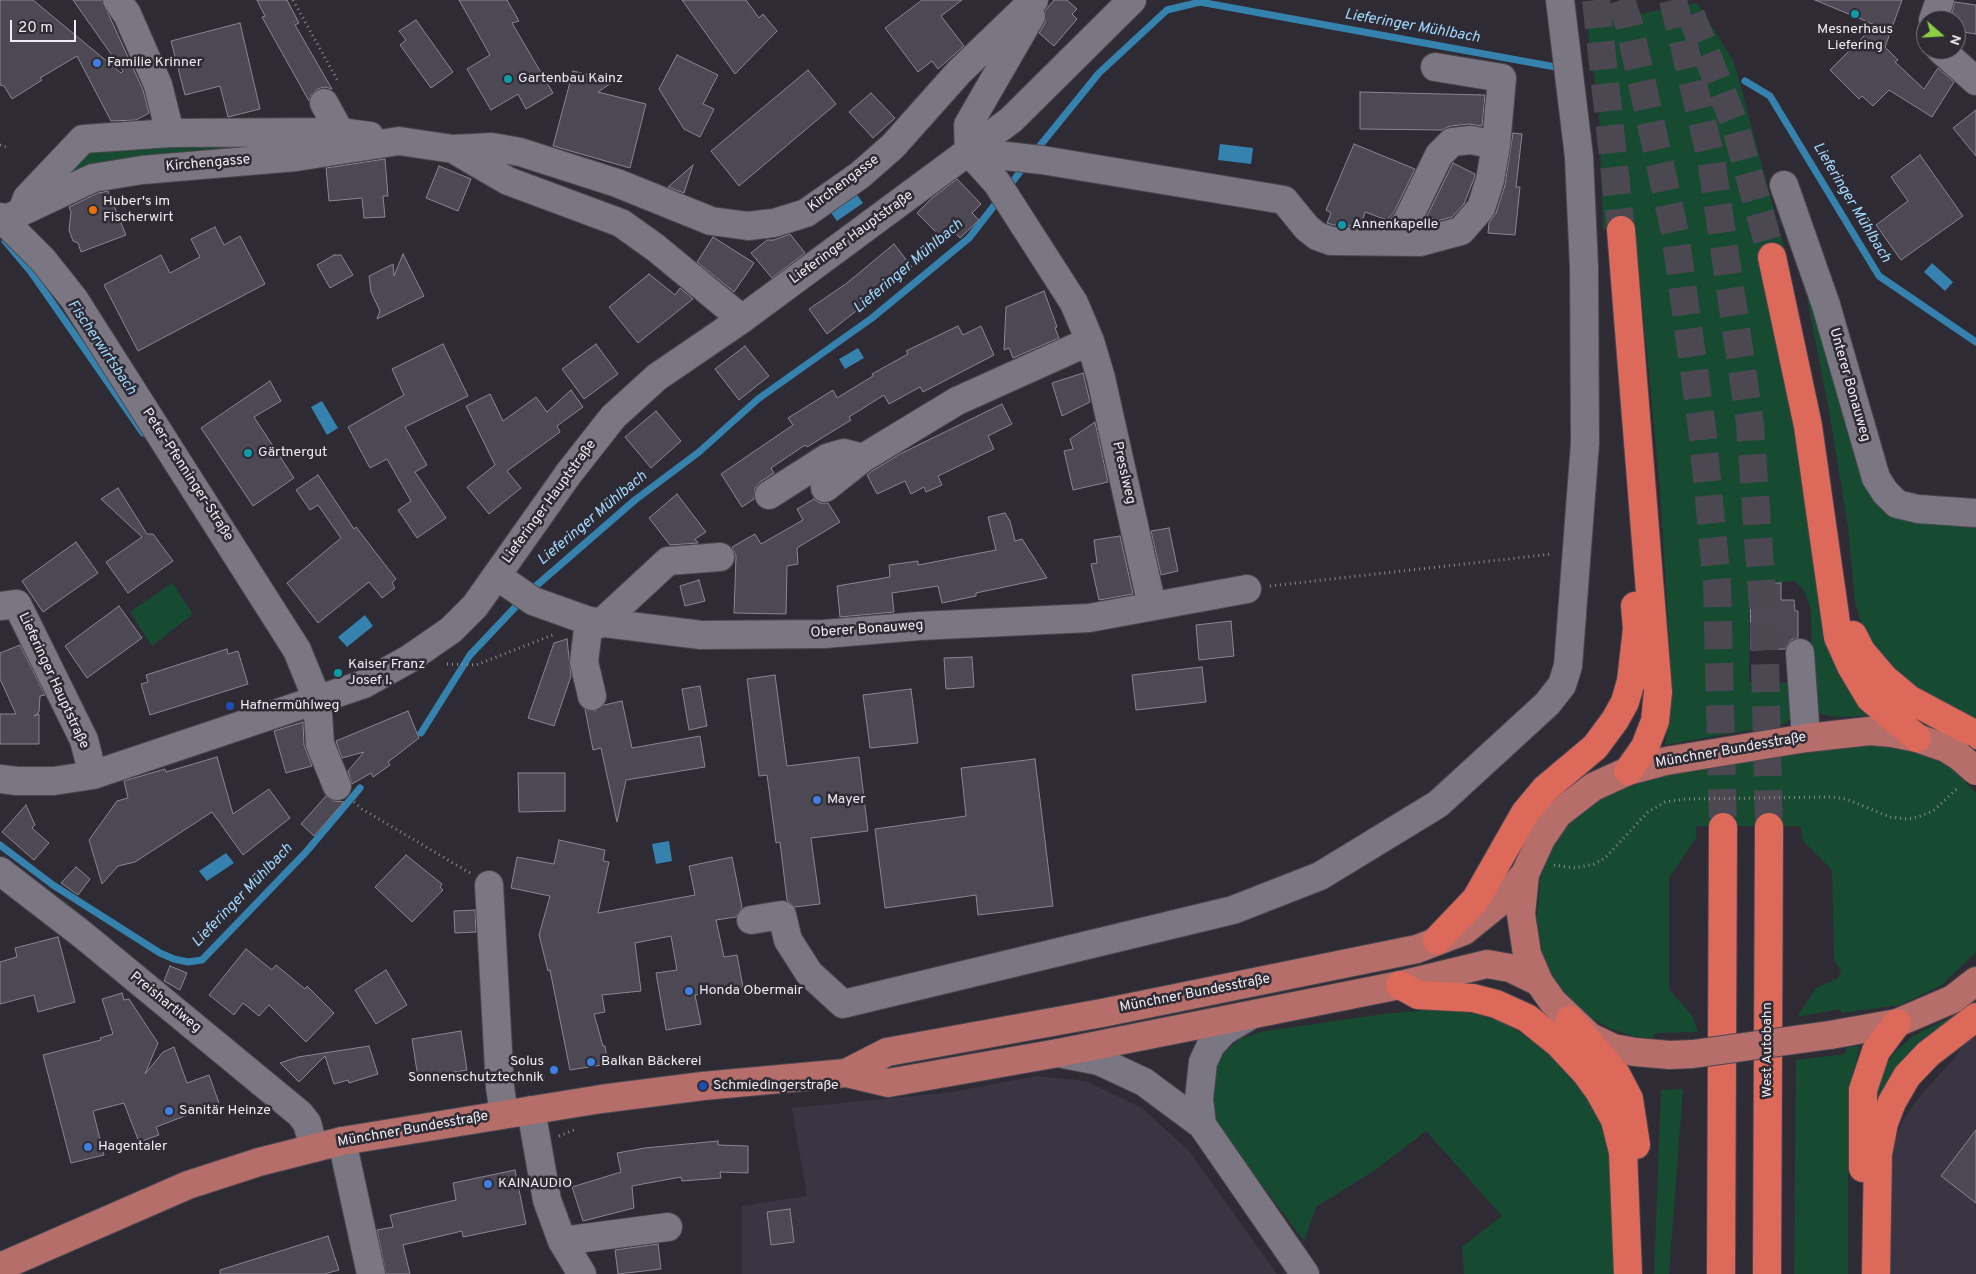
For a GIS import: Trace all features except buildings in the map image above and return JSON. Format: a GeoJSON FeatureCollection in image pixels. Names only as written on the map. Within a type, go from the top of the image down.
{"type":"FeatureCollection","features":[{"type":"Feature","properties":{"kind":"highway"},"geometry":{"type":"LineString","coordinates":[[1621,230],[1633,399],[1647,544],[1658,692],[1655,721],[1645,747],[1628,771]]}},
{"type":"Feature","properties":{"kind":"highway"},"geometry":{"type":"LineString","coordinates":[[1772,257],[1808,426],[1838,637],[1851,666],[1870,698],[1917,738]]}},
{"type":"Feature","properties":{"kind":"highway"},"geometry":{"type":"LineString","coordinates":[[1437,940],[1476,899],[1525,813],[1545,789],[1595,747],[1615,720],[1625,702],[1631,681],[1637,629],[1634,603],[1647,544]]}},
{"type":"Feature","properties":{"kind":"highway"},"geometry":{"type":"LineString","coordinates":[[1829,571],[1861,651],[1885,679],[1909,699],[1974,734]]}},
{"type":"Feature","properties":{"kind":"highway"},"geometry":{"type":"LineString","coordinates":[[1721,1274],[1723,827]]}},
{"type":"Feature","properties":{"kind":"highway","name":"West Autobahn"},"geometry":{"type":"LineString","coordinates":[[1767,1274],[1769,827]]}},
{"type":"Feature","properties":{"kind":"highway"},"geometry":{"type":"LineString","coordinates":[[1400,985],[1418,995],[1474,998],[1496,1004],[1527,1018],[1558,1043],[1586,1072],[1599,1090],[1615,1120],[1623,1152],[1628,1274]]}},
{"type":"Feature","properties":{"kind":"highway"},"geometry":{"type":"LineString","coordinates":[[1876,1274],[1878,1154],[1884,1124],[1892,1102],[1907,1076],[1928,1054],[1976,1017]]}},
{"type":"Feature","properties":{"kind":"highway"},"geometry":{"type":"LineString","coordinates":[[1570,1020],[1616,1074],[1629,1099],[1634,1124],[1638,1181],[1635,1274]]}},
{"type":"Feature","properties":{"kind":"highway"},"geometry":{"type":"LineString","coordinates":[[1860,1274],[1863,1090],[1876,1051],[1897,1023]]}},
{"type":"Feature","properties":{"kind":"main road","name":"Münchner Bundesstraße"},"geometry":{"type":"LineString","coordinates":[[1968,763],[1946,748],[1917,738],[1870,731],[1806,738],[1666,761],[1628,771],[1593,787],[1558,814],[1541,838],[1525,874],[1521,914],[1527,954],[1539,982],[1570,1020],[1590,1037],[1614,1048],[1635,1052],[1670,1055],[1692,1054],[1830,1035],[1897,1023],[1953,999],[1976,981]]}},
{"type":"Feature","properties":{"kind":"main road","name":"Münchner Bundesstraße"},"geometry":{"type":"LineString","coordinates":[[846,1073],[887,1052],[1350,964],[1417,949],[1464,931],[1483,916],[1525,874]]}},
{"type":"Feature","properties":{"kind":"main road","name":"Münchner Bundesstraße"},"geometry":{"type":"LineString","coordinates":[[0,1267],[188,1186],[259,1162],[342,1141],[530,1110],[703,1086],[846,1073],[888,1083],[1058,1053],[1400,985],[1487,964],[1510,968],[1539,982]]}},
{"type":"Feature","properties":{"kind":"street"},"geometry":{"type":"LineString","coordinates":[[117,0],[127,14],[158,85],[170,133]]}},
{"type":"Feature","properties":{"kind":"street","name":"Kirchengasse"},"geometry":{"type":"LineString","coordinates":[[7,217],[83,139],[170,133],[340,132],[454,149],[492,147],[520,152],[617,183],[711,221],[748,226],[774,223],[806,214],[860,175],[893,146],[959,72],[1034,0]]}},
{"type":"Feature","properties":{"kind":"street"},"geometry":{"type":"LineString","coordinates":[[1040,0],[968,125],[969,152],[1029,159],[1284,200],[1307,228],[1317,236],[1331,241],[1420,242],[1461,231],[1481,208],[1490,180],[1496,145],[1502,78],[1435,67]]}},
{"type":"Feature","properties":{"kind":"street","name":"Lieferinger Hauptstraße"},"geometry":{"type":"LineString","coordinates":[[0,779],[54,781],[93,774],[364,684],[409,659],[444,635],[474,606],[515,589],[569,473],[613,417],[657,377],[742,319],[1011,120],[1133,0]]}},
{"type":"Feature","properties":{"kind":"street"},"geometry":{"type":"LineString","coordinates":[[751,920],[782,915],[788,940],[809,973],[843,1004],[1233,910],[1320,876],[1438,804],[1547,704],[1562,685],[1568,666],[1585,443],[1584,267],[1579,157],[1560,0]]}},
{"type":"Feature","properties":{"kind":"street"},"geometry":{"type":"LineString","coordinates":[[1952,60],[1976,81]]}},
{"type":"Feature","properties":{"kind":"street"},"geometry":{"type":"LineString","coordinates":[[334,97],[340,132]]}},
{"type":"Feature","properties":{"kind":"street"},"geometry":{"type":"LineString","coordinates":[[1367,242],[1395,235],[1407,221],[1440,155],[1452,142],[1471,140],[1496,145]]}},
{"type":"Feature","properties":{"kind":"street","name":"Kirchengasse"},"geometry":{"type":"LineString","coordinates":[[7,217],[93,178],[142,170],[296,157],[399,141]]}},
{"type":"Feature","properties":{"kind":"street","name":"Kirchengasse"},"geometry":{"type":"LineString","coordinates":[[454,149],[508,181],[621,223],[656,248],[742,319]]}},
{"type":"Feature","properties":{"kind":"street","name":"Presslweg"},"geometry":{"type":"LineString","coordinates":[[969,152],[1003,194],[1074,303],[1090,340],[1101,378],[1152,606]]}},
{"type":"Feature","properties":{"kind":"street","name":"Unterer Bonauweg"},"geometry":{"type":"LineString","coordinates":[[1784,185],[1826,305],[1876,478],[1885,492],[1897,504],[1925,510],[1976,513]]}},
{"type":"Feature","properties":{"kind":"street","name":"Peter-Pfenninger-Straße"},"geometry":{"type":"LineString","coordinates":[[7,217],[74,300],[297,650],[317,700]]}},
{"type":"Feature","properties":{"kind":"street"},"geometry":{"type":"LineString","coordinates":[[826,488],[863,458],[957,401],[1090,340]]}},
{"type":"Feature","properties":{"kind":"street"},"geometry":{"type":"LineString","coordinates":[[769,494],[827,458],[844,453],[863,458]]}},
{"type":"Feature","properties":{"kind":"street"},"geometry":{"type":"LineString","coordinates":[[592,696],[584,662],[594,623],[668,561],[720,557]]}},
{"type":"Feature","properties":{"kind":"street","name":"Oberer Bonauweg"},"geometry":{"type":"LineString","coordinates":[[515,589],[594,623],[701,635],[824,634],[919,626],[1089,618],[1247,589]]}},
{"type":"Feature","properties":{"kind":"street","name":"Lieferinger Hauptstraße"},"geometry":{"type":"LineString","coordinates":[[0,606],[17,604],[84,740],[93,774]]}},
{"type":"Feature","properties":{"kind":"street"},"geometry":{"type":"LineString","coordinates":[[1800,653],[1806,738]]}},
{"type":"Feature","properties":{"kind":"street"},"geometry":{"type":"LineString","coordinates":[[317,700],[320,744],[337,786]]}},
{"type":"Feature","properties":{"kind":"street","name":"Preishartlweg"},"geometry":{"type":"LineString","coordinates":[[0,871],[82,935],[300,1114],[307,1123],[314,1148]]}},
{"type":"Feature","properties":{"kind":"street"},"geometry":{"type":"LineString","coordinates":[[490,885],[500,1087],[504,1114]]}},
{"type":"Feature","properties":{"kind":"street"},"geometry":{"type":"LineString","coordinates":[[1202,1125],[1198,1099],[1203,1062],[1211,1045],[1224,1031],[1252,1014]]}},
{"type":"Feature","properties":{"kind":"street"},"geometry":{"type":"LineString","coordinates":[[1058,1053],[1099,1061],[1144,1082],[1202,1125],[1305,1274]]}},
{"type":"Feature","properties":{"kind":"street"},"geometry":{"type":"LineString","coordinates":[[530,1110],[547,1200],[562,1241],[582,1274]]}},
{"type":"Feature","properties":{"kind":"street"},"geometry":{"type":"LineString","coordinates":[[342,1141],[372,1274]]}},
{"type":"Feature","properties":{"kind":"street"},"geometry":{"type":"LineString","coordinates":[[562,1241],[668,1226]]}},
{"type":"Feature","properties":{"kind":"path"},"geometry":{"type":"LineString","coordinates":[[293,0],[334,97]]}},
{"type":"Feature","properties":{"kind":"path"},"geometry":{"type":"LineString","coordinates":[[0,146],[6,147]]}},
{"type":"Feature","properties":{"kind":"path"},"geometry":{"type":"LineString","coordinates":[[1247,589],[1578,551]]}},
{"type":"Feature","properties":{"kind":"path"},"geometry":{"type":"LineString","coordinates":[[456,664],[476,665],[594,623]]}},
{"type":"Feature","properties":{"kind":"path"},"geometry":{"type":"LineString","coordinates":[[359,807],[490,885]]}},
{"type":"Feature","properties":{"kind":"path"},"geometry":{"type":"LineString","coordinates":[[558,1136],[574,1130]]}},
{"type":"Feature","properties":{"kind":"shaded area"},"geometry":{"type":"Polygon","coordinates":[[[1976,1033],[1976,1274],[1887,1274],[1887,1180],[1893,1145],[1904,1118],[1926,1089],[1954,1059],[1966,1041],[1976,1033]]]}},
{"type":"Feature","properties":{"kind":"shaded area"},"geometry":{"type":"Polygon","coordinates":[[[1036,1076],[1086,1081],[1142,1108],[1189,1151],[1277,1274],[742,1274],[742,1206],[807,1196],[792,1108],[952,1092],[1036,1076]]]}},
{"type":"Feature","properties":{"kind":"green space"},"geometry":{"type":"Polygon","coordinates":[[[1697,3],[1734,62],[1786,254],[1762,259],[1868,713],[1865,716],[1835,717],[1816,713],[1812,672],[1811,610],[1804,590],[1794,581],[1750,585],[1749,682],[1790,683],[1796,714],[1784,724],[1665,745],[1671,708],[1671,669],[1660,489],[1635,228],[1603,230],[1599,109],[1587,24],[1697,3]]]}},
{"type":"Feature","properties":{"kind":"green space"},"geometry":{"type":"Polygon","coordinates":[[[139,144],[303,145],[38,194],[88,150],[139,144]]]}},
{"type":"Feature","properties":{"kind":"green space"},"geometry":{"type":"Polygon","coordinates":[[[1807,299],[1816,306],[1868,481],[1976,521],[1976,726],[1902,685],[1866,639],[1855,602],[1848,528],[1829,410],[1807,299]]]}},
{"type":"Feature","properties":{"kind":"green space"},"geometry":{"type":"Polygon","coordinates":[[[172,583],[193,614],[152,646],[130,612],[172,583]]]}},
{"type":"Feature","properties":{"kind":"green space"},"geometry":{"type":"Polygon","coordinates":[[[1875,745],[1918,752],[1948,765],[1976,793],[1976,952],[1942,985],[1900,1005],[1842,1013],[1840,1009],[1797,1017],[1816,988],[1838,978],[1841,970],[1834,960],[1832,870],[1803,841],[1800,826],[1696,826],[1696,838],[1669,878],[1669,989],[1692,1016],[1698,1032],[1655,1033],[1652,1039],[1632,1036],[1611,1029],[1575,1006],[1555,983],[1543,957],[1537,919],[1540,880],[1549,854],[1568,825],[1601,796],[1671,773],[1805,749],[1875,745]]]}},
{"type":"Feature","properties":{"kind":"green space"},"geometry":{"type":"Polygon","coordinates":[[[1976,999],[1976,1006],[1879,1111],[1876,1101],[1877,1089],[1886,1065],[1894,1053],[1913,1036],[1953,1016],[1976,999]]]}},
{"type":"Feature","properties":{"kind":"green space"},"geometry":{"type":"Polygon","coordinates":[[[1439,1009],[1480,1015],[1505,1023],[1545,1050],[1586,1092],[1606,1126],[1617,1176],[1616,1274],[1464,1274],[1462,1247],[1502,1216],[1426,1131],[1375,1170],[1316,1207],[1304,1241],[1220,1129],[1212,1109],[1214,1067],[1226,1051],[1240,1039],[1260,1032],[1383,1014],[1439,1009]]]}},
{"type":"Feature","properties":{"kind":"green space"},"geometry":{"type":"Polygon","coordinates":[[[1860,1046],[1849,1090],[1848,1109],[1848,1274],[1794,1274],[1796,1060],[1845,1054],[1847,1047],[1860,1046]]]}},
{"type":"Feature","properties":{"kind":"green space"},"geometry":{"type":"Polygon","coordinates":[[[1683,1089],[1669,1274],[1654,1274],[1661,1090],[1683,1089]]]}},
{"type":"Feature","properties":{"kind":"water"},"geometry":{"type":"Polygon","coordinates":[[[1220,144],[1253,148],[1251,164],[1218,160],[1220,144]]]}},
{"type":"Feature","properties":{"kind":"water"},"geometry":{"type":"Polygon","coordinates":[[[855,192],[863,203],[837,221],[829,210],[855,192]]]}},
{"type":"Feature","properties":{"kind":"water"},"geometry":{"type":"Polygon","coordinates":[[[1932,263],[1953,282],[1945,291],[1924,272],[1932,263]]]}},
{"type":"Feature","properties":{"kind":"water"},"geometry":{"type":"Polygon","coordinates":[[[858,348],[864,358],[845,369],[839,359],[858,348]]]}},
{"type":"Feature","properties":{"kind":"water"},"geometry":{"type":"Polygon","coordinates":[[[322,401],[338,428],[327,435],[311,407],[322,401]]]}},
{"type":"Feature","properties":{"kind":"water"},"geometry":{"type":"Polygon","coordinates":[[[365,615],[373,626],[347,647],[338,637],[365,615]]]}},
{"type":"Feature","properties":{"kind":"water"},"geometry":{"type":"Polygon","coordinates":[[[669,841],[672,861],[656,864],[652,844],[669,841]]]}},
{"type":"Feature","properties":{"kind":"water"},"geometry":{"type":"Polygon","coordinates":[[[226,853],[234,863],[207,881],[199,871],[226,853]]]}},
{"type":"Feature","properties":{"kind":"waterway","name":"Lieferinger Mühlbach"},"geometry":{"type":"LineString","coordinates":[[1034,153],[1099,73],[1167,10],[1200,2],[1561,68]]}},
{"type":"Feature","properties":{"kind":"waterway","name":"Lieferinger Mühlbach"},"geometry":{"type":"LineString","coordinates":[[1745,81],[1770,96],[1879,276],[1976,342]]}},
{"type":"Feature","properties":{"kind":"waterway","name":"Lieferinger Mühlbach"},"geometry":{"type":"LineString","coordinates":[[1007,189],[1026,164]]}},
{"type":"Feature","properties":{"kind":"waterway","name":"Lieferinger Mühlbach"},"geometry":{"type":"LineString","coordinates":[[529,592],[635,500],[699,452],[758,399],[872,318],[969,238],[1000,198]]}},
{"type":"Feature","properties":{"kind":"waterway","name":"Fischerwirtsbach"},"geometry":{"type":"LineString","coordinates":[[5,241],[31,272],[143,433]]}},
{"type":"Feature","properties":{"kind":"waterway","name":"Lieferinger Mühlbach"},"geometry":{"type":"LineString","coordinates":[[421,733],[470,655],[522,600]]}},
{"type":"Feature","properties":{"kind":"waterway","name":"Lieferinger Mühlbach"},"geometry":{"type":"LineString","coordinates":[[0,845],[53,885],[160,953],[188,962],[202,960],[306,852],[360,788]]}},
{"type":"Feature","properties":{"kind":"tunnel"},"geometry":{"type":"LineString","coordinates":[[1596,0],[1621,230]]}},
{"type":"Feature","properties":{"kind":"tunnel"},"geometry":{"type":"LineString","coordinates":[[1621,0],[1629,24],[1675,233],[1702,428],[1717,583],[1723,827]]}},
{"type":"Feature","properties":{"kind":"tunnel"},"geometry":{"type":"LineString","coordinates":[[1673,0],[1711,159],[1750,424],[1764,622],[1769,827]]}},
{"type":"Feature","properties":{"kind":"tunnel"},"geometry":{"type":"LineString","coordinates":[[1691,15],[1735,125],[1772,257]]}},
{"type":"Feature","properties":{"kind":"place","name":"Mesnerhaus Liefering"},"geometry":{"type":"Point","coordinates":[1855,14]}},
{"type":"Feature","properties":{"kind":"place","name":"Familie Krinner"},"geometry":{"type":"Point","coordinates":[97,63]}},
{"type":"Feature","properties":{"kind":"place","name":"Gartenbau Kainz"},"geometry":{"type":"Point","coordinates":[508,79]}},
{"type":"Feature","properties":{"kind":"place","name":"Huber's im Fischerwirt"},"geometry":{"type":"Point","coordinates":[93,210]}},
{"type":"Feature","properties":{"kind":"place","name":"Annenkapelle"},"geometry":{"type":"Point","coordinates":[1342,225]}},
{"type":"Feature","properties":{"kind":"place","name":"Gärtnergut"},"geometry":{"type":"Point","coordinates":[248,453]}},
{"type":"Feature","properties":{"kind":"place","name":"Kaiser Franz Josef I."},"geometry":{"type":"Point","coordinates":[338,673]}},
{"type":"Feature","properties":{"kind":"place","name":"Hafnermühlweg"},"geometry":{"type":"Point","coordinates":[230,706]}},
{"type":"Feature","properties":{"kind":"place","name":"Mayer"},"geometry":{"type":"Point","coordinates":[817,800]}},
{"type":"Feature","properties":{"kind":"place","name":"Honda Obermair"},"geometry":{"type":"Point","coordinates":[689,991]}},
{"type":"Feature","properties":{"kind":"place","name":"Balkan Bäckerei"},"geometry":{"type":"Point","coordinates":[591,1062]}},
{"type":"Feature","properties":{"kind":"place","name":"Solus Sonnenschutztechnik"},"geometry":{"type":"Point","coordinates":[554,1070]}},
{"type":"Feature","properties":{"kind":"place","name":"Schmiedingerstraße"},"geometry":{"type":"Point","coordinates":[703,1086]}},
{"type":"Feature","properties":{"kind":"place","name":"Sanitär Heinze"},"geometry":{"type":"Point","coordinates":[169,1111]}},
{"type":"Feature","properties":{"kind":"place","name":"Hagentaler"},"geometry":{"type":"Point","coordinates":[88,1147]}},
{"type":"Feature","properties":{"kind":"place","name":"KAINAUDIO"},"geometry":{"type":"Point","coordinates":[488,1184]}}]}
